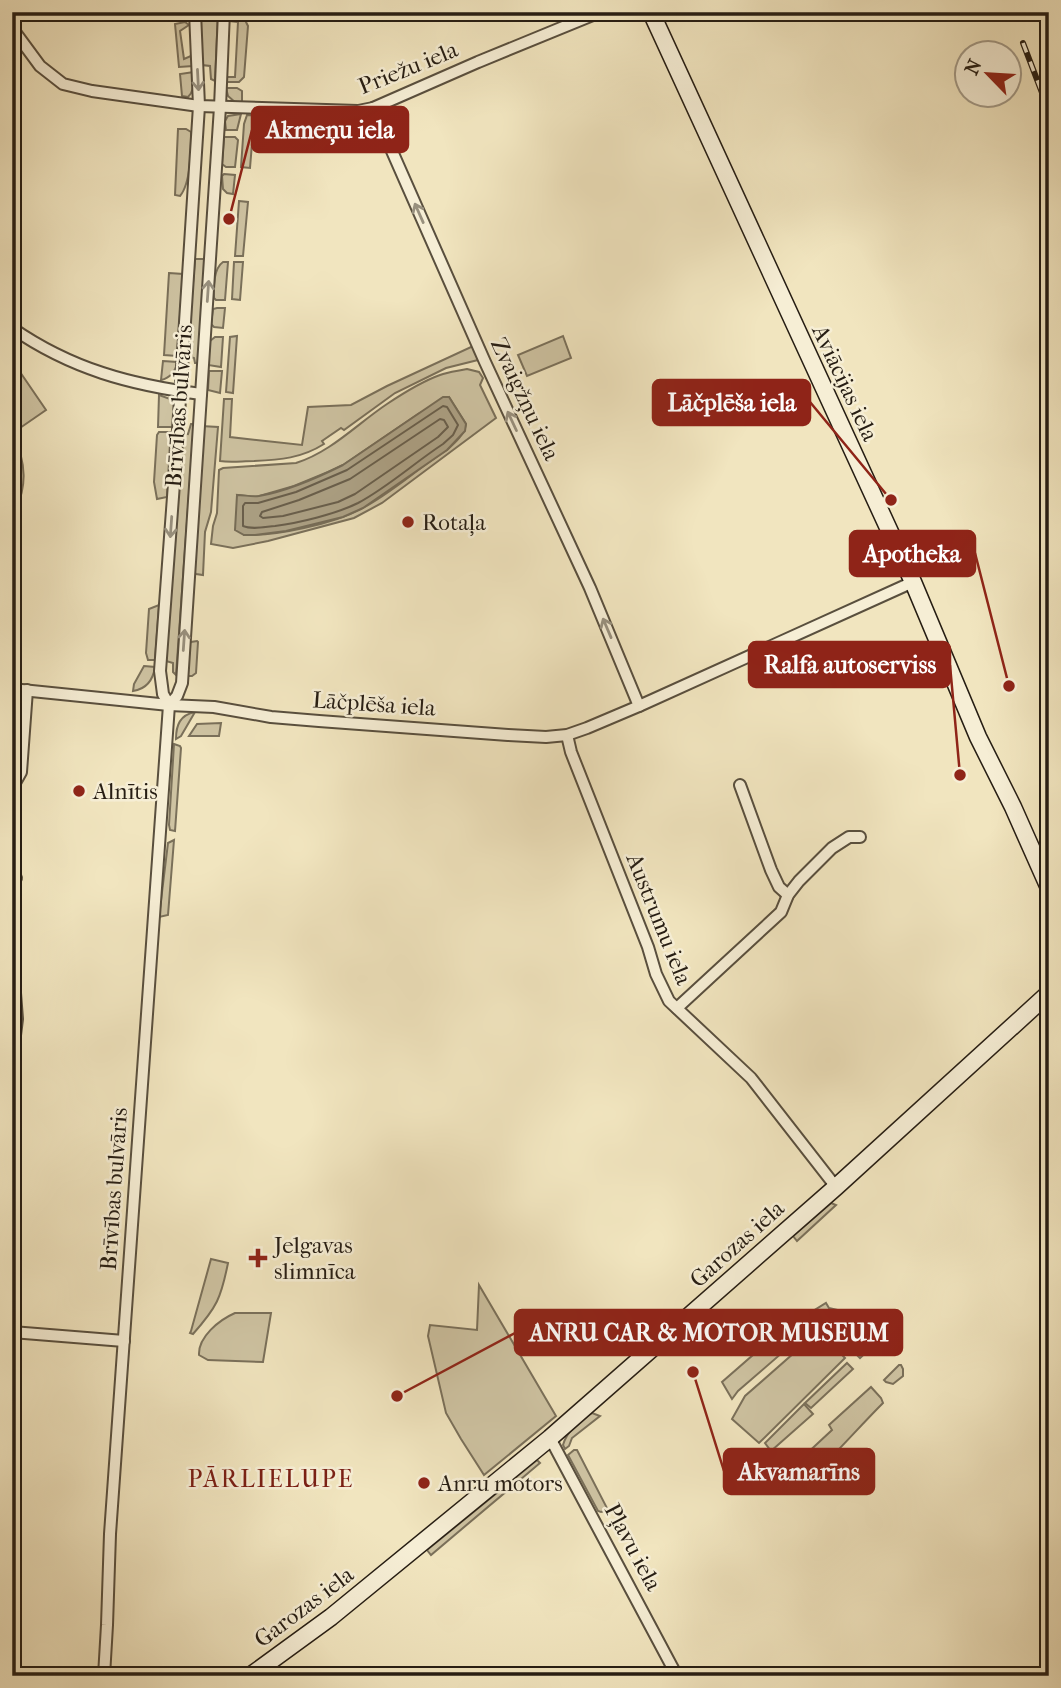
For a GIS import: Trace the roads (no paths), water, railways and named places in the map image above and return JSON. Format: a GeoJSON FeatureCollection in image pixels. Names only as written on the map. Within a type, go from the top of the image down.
{"type":"FeatureCollection","features":[{"type":"Feature","properties":{"kind":"main road","name":"Aviācijas iela"},"geometry":{"type":"LineString","coordinates":[[651,12],[913,582],[978,737],[1049,888]]}},
{"type":"Feature","properties":{"kind":"main road","name":"Garozas iela"},"geometry":{"type":"LineString","coordinates":[[250,1676],[331,1617],[550,1438],[836,1187],[1049,993]]}},
{"type":"Feature","properties":{"kind":"street","name":"Brīvības bulvāris"},"geometry":{"type":"LineString","coordinates":[[104,1676],[110,1534],[169,705],[163,694],[160,671],[199,106],[195,12]]}},
{"type":"Feature","properties":{"kind":"street","name":"Brīvības bulvāris"},"geometry":{"type":"LineString","coordinates":[[169,705],[177,696],[182,683],[224,12]]}},
{"type":"Feature","properties":{"kind":"street","name":"Priežu iela"},"geometry":{"type":"LineString","coordinates":[[220,107],[373,108],[600,12]]}},
{"type":"Feature","properties":{"kind":"street"},"geometry":{"type":"LineString","coordinates":[[12,28],[40,66],[63,84],[92,91],[220,107]]}},
{"type":"Feature","properties":{"kind":"street","name":"Zvaigžņu iela"},"geometry":{"type":"LineString","coordinates":[[373,108],[485,362],[590,588],[639,706]]}},
{"type":"Feature","properties":{"kind":"street"},"geometry":{"type":"LineString","coordinates":[[12,328],[60,356],[98,372],[135,383],[201,394]]}},
{"type":"Feature","properties":{"kind":"street","name":"Lāčplēša iela"},"geometry":{"type":"LineString","coordinates":[[12,689],[214,707],[271,717],[318,721],[508,735],[567,735],[639,706],[913,582]]}},
{"type":"Feature","properties":{"kind":"street"},"geometry":{"type":"LineString","coordinates":[[12,789],[21,772],[27,690]]}},
{"type":"Feature","properties":{"kind":"street","name":"Austrumu iela"},"geometry":{"type":"LineString","coordinates":[[567,735],[571,752],[648,947],[656,974],[669,1001],[751,1078],[836,1187]]}},
{"type":"Feature","properties":{"kind":"street"},"geometry":{"type":"LineString","coordinates":[[740,785],[771,870],[779,887],[788,895]]}},
{"type":"Feature","properties":{"kind":"street"},"geometry":{"type":"LineString","coordinates":[[677,1008],[781,912],[788,895],[799,881],[832,848],[849,837],[860,837]]}},
{"type":"Feature","properties":{"kind":"street"},"geometry":{"type":"LineString","coordinates":[[12,1059],[17,1018],[15,966]]}},
{"type":"Feature","properties":{"kind":"street"},"geometry":{"type":"LineString","coordinates":[[12,1332],[124,1341]]}},
{"type":"Feature","properties":{"kind":"street","name":"Pļavu iela"},"geometry":{"type":"LineString","coordinates":[[550,1438],[677,1676]]}},
{"type":"Feature","properties":{"kind":"water"},"geometry":{"type":"Polygon","coordinates":[[[443,397],[449,397],[466,424],[465,431],[447,450],[363,508],[343,517],[286,531],[244,535],[235,530],[237,495],[270,494],[333,470],[443,397]]]}},
{"type":"Feature","properties":{"kind":"railway"},"geometry":{"type":"LineString","coordinates":[[1023,43],[1049,111]]}},
{"type":"Feature","properties":{"kind":"place","name":"Akmeņu iela"},"geometry":{"type":"Point","coordinates":[229,219]}},
{"type":"Feature","properties":{"kind":"place","name":"Lāčplēša iela"},"geometry":{"type":"Point","coordinates":[891,500]}},
{"type":"Feature","properties":{"kind":"place","name":"Rotaļa"},"geometry":{"type":"Point","coordinates":[408,522]}},
{"type":"Feature","properties":{"kind":"place","name":"Apotheka"},"geometry":{"type":"Point","coordinates":[1009,686]}},
{"type":"Feature","properties":{"kind":"place","name":"Ralfa autoserviss"},"geometry":{"type":"Point","coordinates":[960,775]}},
{"type":"Feature","properties":{"kind":"place","name":"Alnītis"},"geometry":{"type":"Point","coordinates":[79,791]}},
{"type":"Feature","properties":{"kind":"place","name":"Jelgavas slimnīca"},"geometry":{"type":"Point","coordinates":[258,1258]}},
{"type":"Feature","properties":{"kind":"place","name":"Akvamarīns"},"geometry":{"type":"Point","coordinates":[693,1372]}},
{"type":"Feature","properties":{"kind":"place","name":"ANRU CAR & MOTOR MUSEUM"},"geometry":{"type":"Point","coordinates":[397,1396]}},
{"type":"Feature","properties":{"kind":"place","name":"Anru motors"},"geometry":{"type":"Point","coordinates":[424,1483]}},
{"type":"Feature","properties":{"kind":"district","name":"PĀRLIELUPE"},"geometry":{"type":"Point","coordinates":[271,1479]}}]}
